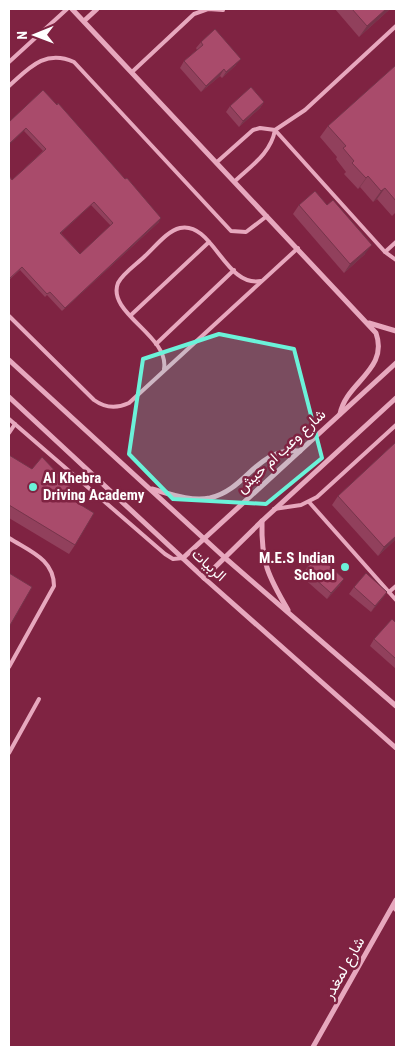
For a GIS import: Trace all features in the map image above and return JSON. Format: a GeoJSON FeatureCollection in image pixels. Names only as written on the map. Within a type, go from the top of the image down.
{"type":"FeatureCollection","features":[{"type":"Feature","properties":{"kind":"street"},"geometry":{"type":"LineString","coordinates":[[72,9],[368,322],[378,339],[378,358],[372,369],[346,397],[340,414]]}},
{"type":"Feature","properties":{"kind":"street"},"geometry":{"type":"LineString","coordinates":[[84,21],[97,9]]}},
{"type":"Feature","properties":{"kind":"street"},"geometry":{"type":"LineString","coordinates":[[368,322],[386,330],[396,331]]}},
{"type":"Feature","properties":{"kind":"street","name":"الربيات"},"geometry":{"type":"LineString","coordinates":[[9,360],[224,557],[396,706]]}},
{"type":"Feature","properties":{"kind":"street","name":"شارع وعب ام حيش"},"geometry":{"type":"LineString","coordinates":[[183,558],[396,363]]}},
{"type":"Feature","properties":{"kind":"street","name":"الربيات"},"geometry":{"type":"LineString","coordinates":[[9,397],[204,578],[396,748]]}},
{"type":"Feature","properties":{"kind":"street"},"geometry":{"type":"LineString","coordinates":[[204,578],[262,521],[396,398]]}},
{"type":"Feature","properties":{"kind":"street"},"geometry":{"type":"LineString","coordinates":[[149,488],[191,499],[209,498],[230,489],[267,457],[283,451],[300,451]]}},
{"type":"Feature","properties":{"kind":"street"},"geometry":{"type":"LineString","coordinates":[[262,521],[261,543],[266,568],[291,615]]}},
{"type":"Feature","properties":{"kind":"street","name":"شارع لمغدر"},"geometry":{"type":"LineString","coordinates":[[313,1047],[394,909],[396,900]]}},
{"type":"Feature","properties":{"kind":"lane"},"geometry":{"type":"LineString","coordinates":[[9,62],[67,9]]}},
{"type":"Feature","properties":{"kind":"lane"},"geometry":{"type":"LineString","coordinates":[[132,72],[194,14],[208,9],[223,10]]}},
{"type":"Feature","properties":{"kind":"lane"},"geometry":{"type":"LineString","coordinates":[[235,181],[264,154],[272,143],[275,130],[305,110],[396,26]]}},
{"type":"Feature","properties":{"kind":"lane"},"geometry":{"type":"LineString","coordinates":[[9,86],[42,59],[57,57],[74,62],[231,231],[246,232],[267,216]]}},
{"type":"Feature","properties":{"kind":"lane"},"geometry":{"type":"LineString","coordinates":[[217,162],[253,130],[260,128],[275,130],[386,252],[396,260]]}},
{"type":"Feature","properties":{"kind":"lane"},"geometry":{"type":"LineString","coordinates":[[164,370],[163,354],[120,304],[117,294],[119,282],[172,231],[184,227],[196,230],[248,282],[261,281]]}},
{"type":"Feature","properties":{"kind":"lane"},"geometry":{"type":"LineString","coordinates":[[130,315],[208,242]]}},
{"type":"Feature","properties":{"kind":"lane"},"geometry":{"type":"LineString","coordinates":[[386,252],[396,242]]}},
{"type":"Feature","properties":{"kind":"lane"},"geometry":{"type":"LineString","coordinates":[[9,316],[94,400],[105,406],[117,407],[129,403],[298,248]]}},
{"type":"Feature","properties":{"kind":"lane"},"geometry":{"type":"LineString","coordinates":[[156,344],[234,270]]}},
{"type":"Feature","properties":{"kind":"lane"},"geometry":{"type":"LineString","coordinates":[[9,419],[165,554],[173,559],[183,558]]}},
{"type":"Feature","properties":{"kind":"lane"},"geometry":{"type":"LineString","coordinates":[[9,433],[15,424]]}},
{"type":"Feature","properties":{"kind":"lane"},"geometry":{"type":"LineString","coordinates":[[274,510],[308,502],[396,425]]}},
{"type":"Feature","properties":{"kind":"lane"},"geometry":{"type":"LineString","coordinates":[[308,502],[396,600]]}},
{"type":"Feature","properties":{"kind":"lane"},"geometry":{"type":"LineString","coordinates":[[9,538],[44,560],[54,574],[54,586],[9,667]]}},
{"type":"Feature","properties":{"kind":"lane"},"geometry":{"type":"LineString","coordinates":[[389,592],[396,586]]}},
{"type":"Feature","properties":{"kind":"lane"},"geometry":{"type":"LineString","coordinates":[[9,753],[39,699]]}},
{"type":"Feature","properties":{"kind":"highlighted area"},"geometry":{"type":"Polygon","coordinates":[[[219,334],[294,349],[322,458],[266,504],[173,499],[129,454],[143,359],[219,334]]]}},
{"type":"Feature","properties":{"kind":"building"},"geometry":{"type":"Polygon","coordinates":[[[352,9],[386,9],[367,26],[352,9]]]}},
{"type":"Feature","properties":{"kind":"building"},"geometry":{"type":"Polygon","coordinates":[[[215,29],[241,59],[226,72],[224,69],[206,86],[184,61],[203,45],[201,42],[215,29]]]}},
{"type":"Feature","properties":{"kind":"building"},"geometry":{"type":"Polygon","coordinates":[[[396,65],[396,201],[385,188],[381,191],[368,176],[366,178],[352,163],[354,161],[343,148],[346,146],[328,126],[396,65]]]}},
{"type":"Feature","properties":{"kind":"building"},"geometry":{"type":"Polygon","coordinates":[[[251,87],[264,102],[243,121],[230,106],[251,87]]]}},
{"type":"Feature","properties":{"kind":"building"},"geometry":{"type":"Polygon","coordinates":[[[43,90],[57,105],[58,103],[161,218],[65,308],[50,292],[47,294],[22,267],[9,279],[9,176],[12,180],[46,149],[26,128],[9,144],[9,122],[43,90]],[[94,202],[60,233],[80,254],[113,223],[94,202]]]}},
{"type":"Feature","properties":{"kind":"building"},"geometry":{"type":"Polygon","coordinates":[[[315,191],[327,205],[333,200],[372,245],[350,264],[299,205],[315,191]]]}},
{"type":"Feature","properties":{"kind":"building"},"geometry":{"type":"Polygon","coordinates":[[[396,442],[396,536],[384,547],[338,496],[396,442]]]}},
{"type":"Feature","properties":{"kind":"building"},"geometry":{"type":"Polygon","coordinates":[[[9,455],[32,469],[42,457],[79,496],[76,502],[94,513],[75,545],[9,505],[9,455]]]}},
{"type":"Feature","properties":{"kind":"building"},"geometry":{"type":"Polygon","coordinates":[[[318,555],[344,579],[331,593],[305,570],[318,555]]]}},
{"type":"Feature","properties":{"kind":"building"},"geometry":{"type":"Polygon","coordinates":[[[9,573],[32,587],[9,627],[9,573]]]}},
{"type":"Feature","properties":{"kind":"building"},"geometry":{"type":"Polygon","coordinates":[[[366,573],[387,592],[375,606],[354,587],[366,573]]]}},
{"type":"Feature","properties":{"kind":"building"},"geometry":{"type":"Polygon","coordinates":[[[392,619],[396,623],[396,659],[374,639],[392,619]]]}},
{"type":"Feature","properties":{"kind":"place","name":"Al Khebra Driving Academy"},"geometry":{"type":"Point","coordinates":[33,487]}},
{"type":"Feature","properties":{"kind":"place","name":"M.E.S Indian School"},"geometry":{"type":"Point","coordinates":[345,567]}}]}
